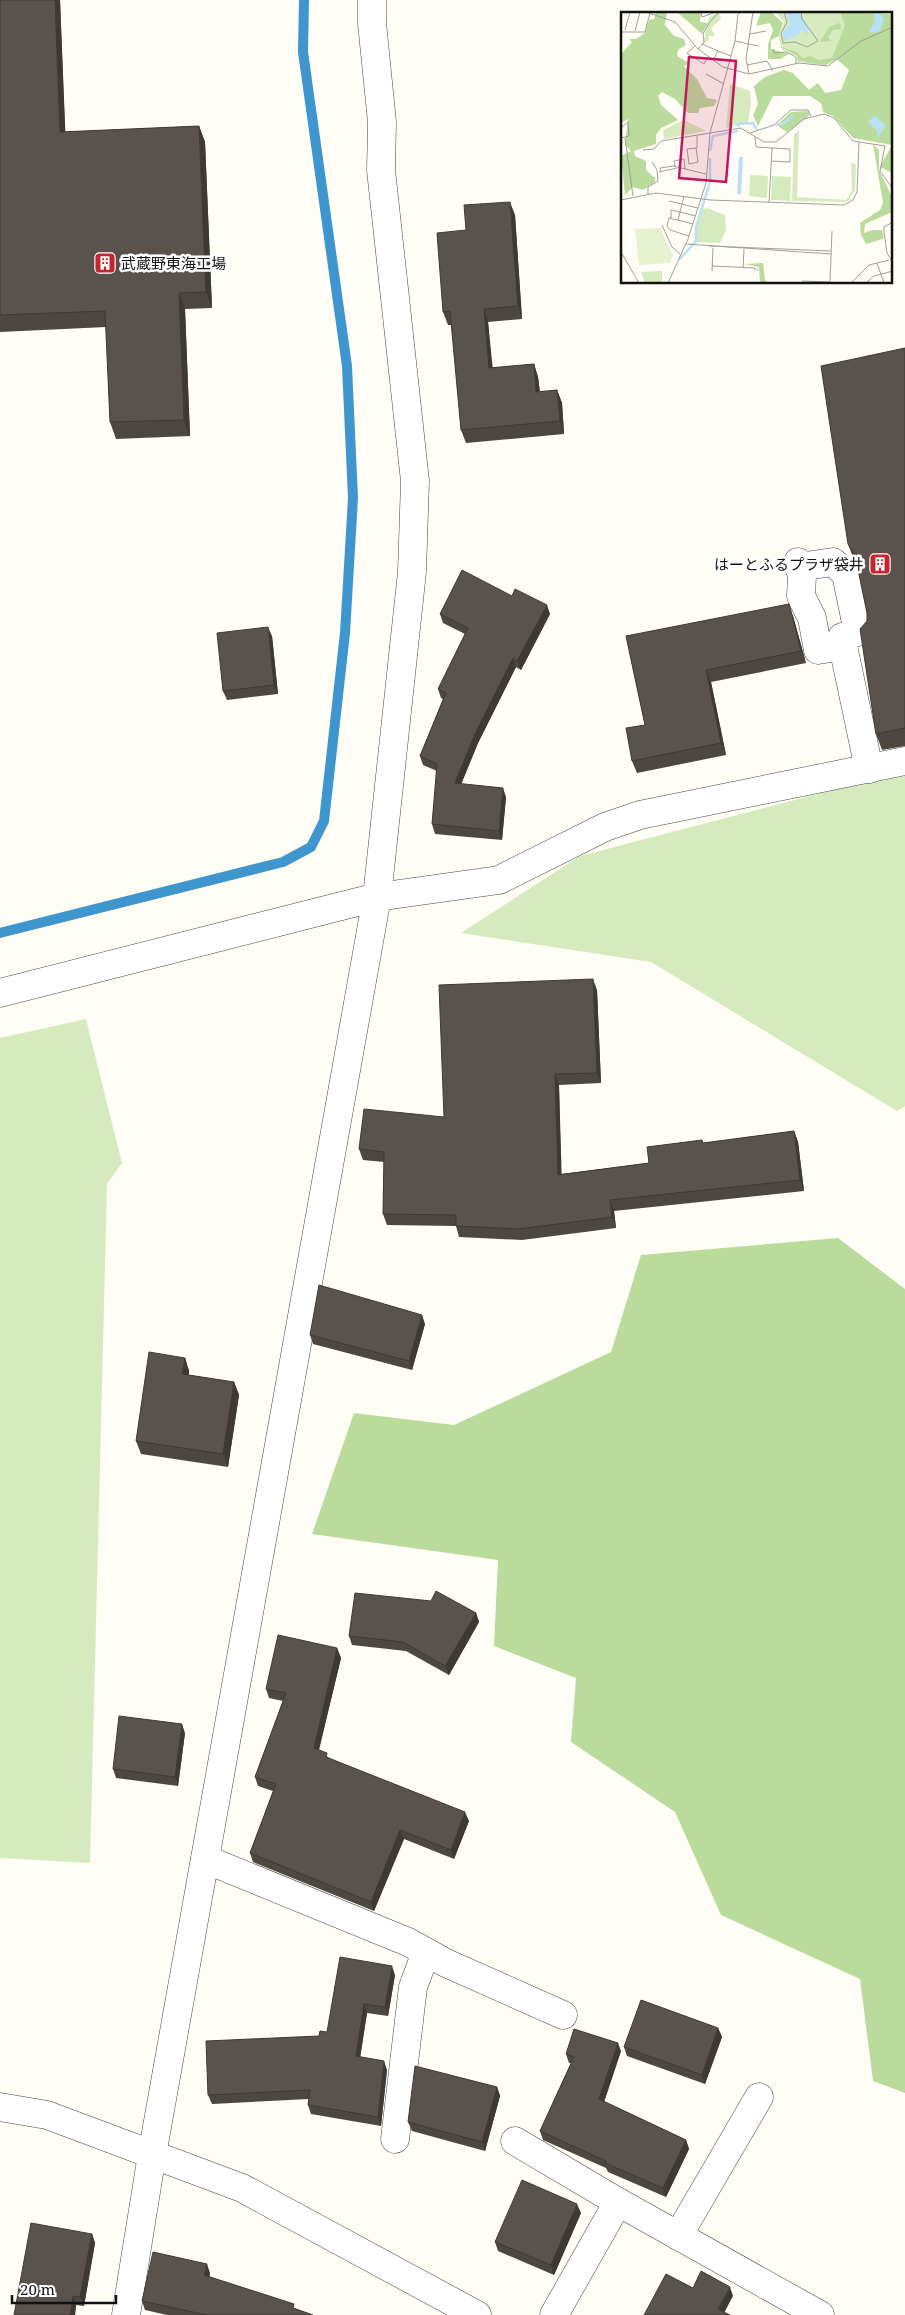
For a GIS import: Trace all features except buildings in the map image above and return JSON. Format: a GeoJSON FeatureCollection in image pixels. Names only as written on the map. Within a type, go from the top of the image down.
{"type":"FeatureCollection","features":[{"type":"Feature","properties":{"kind":"street"},"geometry":{"type":"LineString","coordinates":[[126,2315],[152,2155],[377,898],[412,572],[415,481],[381,170],[382,122],[372,23],[372,0]]}},
{"type":"Feature","properties":{"kind":"street"},"geometry":{"type":"LineString","coordinates":[[843,646],[818,650],[812,618],[801,596],[802,576],[799,564],[833,562],[846,574],[858,632],[842,637],[843,646],[869,768]]}},
{"type":"Feature","properties":{"kind":"street"},"geometry":{"type":"LineString","coordinates":[[0,993],[377,898],[499,880],[605,827],[640,815],[905,761]]}},
{"type":"Feature","properties":{"kind":"street"},"geometry":{"type":"LineString","coordinates":[[205,1859],[408,1942],[563,2015]]}},
{"type":"Feature","properties":{"kind":"street"},"geometry":{"type":"LineString","coordinates":[[394,2138],[413,1987],[426,1952]]}},
{"type":"Feature","properties":{"kind":"street"},"geometry":{"type":"LineString","coordinates":[[678,2236],[759,2097]]}},
{"type":"Feature","properties":{"kind":"street"},"geometry":{"type":"LineString","coordinates":[[0,2107],[47,2115],[242,2188],[478,2315]]}},
{"type":"Feature","properties":{"kind":"street"},"geometry":{"type":"LineString","coordinates":[[515,2141],[618,2202],[820,2315]]}},
{"type":"Feature","properties":{"kind":"street"},"geometry":{"type":"LineString","coordinates":[[554,2315],[618,2202]]}},
{"type":"Feature","properties":{"kind":"green space"},"geometry":{"type":"Polygon","coordinates":[[[905,776],[905,1106],[897,1111],[651,962],[461,933],[580,856],[833,790],[905,776]]]}},
{"type":"Feature","properties":{"kind":"green space"},"geometry":{"type":"Polygon","coordinates":[[[86,1019],[122,1163],[107,1184],[90,1863],[0,1858],[0,1038],[86,1019]]]}},
{"type":"Feature","properties":{"kind":"green space"},"geometry":{"type":"Polygon","coordinates":[[[838,1238],[905,1289],[905,2093],[873,2081],[860,1979],[721,1915],[675,1812],[571,1742],[576,1678],[494,1646],[498,1560],[312,1534],[354,1413],[454,1425],[611,1352],[641,1255],[838,1238]]]}},
{"type":"Feature","properties":{"kind":"waterway"},"geometry":{"type":"LineString","coordinates":[[0,933],[283,862],[311,847],[324,821],[345,633],[353,498],[347,366],[303,52],[304,0]]}},
{"type":"Feature","properties":{"kind":"place","name":"武蔵野東海工場"},"geometry":{"type":"Point","coordinates":[105,263]}},
{"type":"Feature","properties":{"kind":"place","name":"はーとふるプラザ袋井"},"geometry":{"type":"Point","coordinates":[880,564]}}]}
